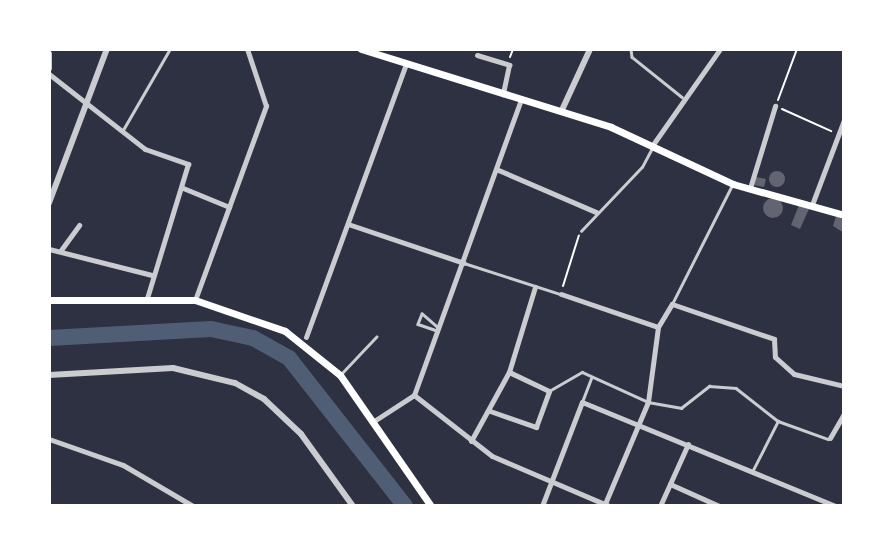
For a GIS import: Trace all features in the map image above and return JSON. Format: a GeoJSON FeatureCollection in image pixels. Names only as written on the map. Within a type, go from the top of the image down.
{"type":"FeatureCollection","features":[{"type":"Feature","properties":{"kind":"main road"},"geometry":{"type":"LineString","coordinates":[[361,49],[405,66],[562,110],[654,143],[733,184],[813,202],[844,215]]}},
{"type":"Feature","properties":{"kind":"main road"},"geometry":{"type":"LineString","coordinates":[[49,300],[195,300],[285,331],[340,375],[431,506]]}},
{"type":"Feature","properties":{"kind":"street"},"geometry":{"type":"LineString","coordinates":[[49,203],[51,189],[107,49]]}},
{"type":"Feature","properties":{"kind":"street"},"geometry":{"type":"LineString","coordinates":[[195,300],[266,106],[247,49]]}},
{"type":"Feature","properties":{"kind":"street"},"geometry":{"type":"LineString","coordinates":[[562,110],[590,49]]}},
{"type":"Feature","properties":{"kind":"street"},"geometry":{"type":"LineString","coordinates":[[654,143],[682,97],[720,49]]}},
{"type":"Feature","properties":{"kind":"street"},"geometry":{"type":"LineString","coordinates":[[49,53],[49,68]]}},
{"type":"Feature","properties":{"kind":"street"},"geometry":{"type":"LineString","coordinates":[[477,55],[509,65],[503,94]]}},
{"type":"Feature","properties":{"kind":"street"},"geometry":{"type":"LineString","coordinates":[[306,337],[405,66]]}},
{"type":"Feature","properties":{"kind":"street"},"geometry":{"type":"LineString","coordinates":[[49,74],[145,149],[188,164],[183,188],[152,275],[147,298]]}},
{"type":"Feature","properties":{"kind":"street"},"geometry":{"type":"LineString","coordinates":[[374,421],[414,395],[522,100]]}},
{"type":"Feature","properties":{"kind":"street"},"geometry":{"type":"LineString","coordinates":[[750,188],[775,106]]}},
{"type":"Feature","properties":{"kind":"street"},"geometry":{"type":"LineString","coordinates":[[813,202],[844,120]]}},
{"type":"Feature","properties":{"kind":"street"},"geometry":{"type":"LineString","coordinates":[[496,169],[596,212]]}},
{"type":"Feature","properties":{"kind":"street"},"geometry":{"type":"LineString","coordinates":[[183,188],[229,207]]}},
{"type":"Feature","properties":{"kind":"street"},"geometry":{"type":"LineString","coordinates":[[348,224],[464,263]]}},
{"type":"Feature","properties":{"kind":"street"},"geometry":{"type":"LineString","coordinates":[[61,250],[79,225]]}},
{"type":"Feature","properties":{"kind":"street"},"geometry":{"type":"LineString","coordinates":[[49,249],[152,275]]}},
{"type":"Feature","properties":{"kind":"street"},"geometry":{"type":"LineString","coordinates":[[471,441],[491,411],[509,372],[535,287]]}},
{"type":"Feature","properties":{"kind":"street"},"geometry":{"type":"LineString","coordinates":[[561,294],[658,327]]}},
{"type":"Feature","properties":{"kind":"street"},"geometry":{"type":"LineString","coordinates":[[414,395],[471,441],[606,505],[648,402],[658,327],[672,304],[774,339],[775,356],[794,374],[844,386]]}},
{"type":"Feature","properties":{"kind":"street"},"geometry":{"type":"LineString","coordinates":[[49,375],[173,368],[235,383],[264,399],[301,434],[353,506]]}},
{"type":"Feature","properties":{"kind":"street"},"geometry":{"type":"LineString","coordinates":[[491,411],[536,427],[550,391],[509,372]]}},
{"type":"Feature","properties":{"kind":"street"},"geometry":{"type":"LineString","coordinates":[[542,506],[582,402],[833,505]]}},
{"type":"Feature","properties":{"kind":"street"},"geometry":{"type":"LineString","coordinates":[[831,438],[844,414]]}},
{"type":"Feature","properties":{"kind":"street"},"geometry":{"type":"LineString","coordinates":[[49,439],[122,465],[193,506]]}},
{"type":"Feature","properties":{"kind":"street"},"geometry":{"type":"LineString","coordinates":[[660,506],[688,444]]}},
{"type":"Feature","properties":{"kind":"street"},"geometry":{"type":"LineString","coordinates":[[670,484],[719,506]]}},
{"type":"Feature","properties":{"kind":"lane"},"geometry":{"type":"LineString","coordinates":[[123,130],[170,49]]}},
{"type":"Feature","properties":{"kind":"lane"},"geometry":{"type":"LineString","coordinates":[[631,49],[632,57],[682,97]]}},
{"type":"Feature","properties":{"kind":"lane"},"geometry":{"type":"LineString","coordinates":[[581,231],[596,212],[642,167],[654,143]]}},
{"type":"Feature","properties":{"kind":"lane"},"geometry":{"type":"LineString","coordinates":[[672,304],[733,184]]}},
{"type":"Feature","properties":{"kind":"lane"},"geometry":{"type":"LineString","coordinates":[[464,263],[561,294]]}},
{"type":"Feature","properties":{"kind":"lane"},"geometry":{"type":"LineString","coordinates":[[422,314],[439,329],[418,324],[422,314]]}},
{"type":"Feature","properties":{"kind":"lane"},"geometry":{"type":"LineString","coordinates":[[340,375],[376,337]]}},
{"type":"Feature","properties":{"kind":"lane"},"geometry":{"type":"LineString","coordinates":[[550,391],[582,372],[591,379],[648,402],[681,408],[709,386],[721,386],[755,397],[778,421],[831,438]]}},
{"type":"Feature","properties":{"kind":"lane"},"geometry":{"type":"LineString","coordinates":[[582,402],[591,379]]}},
{"type":"Feature","properties":{"kind":"lane"},"geometry":{"type":"LineString","coordinates":[[753,470],[778,421]]}},
{"type":"Feature","properties":{"kind":"path"},"geometry":{"type":"LineString","coordinates":[[509,65],[513,49]]}},
{"type":"Feature","properties":{"kind":"path"},"geometry":{"type":"LineString","coordinates":[[797,49],[775,106],[838,134]]}},
{"type":"Feature","properties":{"kind":"path"},"geometry":{"type":"LineString","coordinates":[[561,294],[581,231]]}},
{"type":"Feature","properties":{"kind":"building"},"geometry":{"type":"Polygon","coordinates":[[[777,171],[785,179],[777,187],[769,179],[777,171]]]}},
{"type":"Feature","properties":{"kind":"building"},"geometry":{"type":"Polygon","coordinates":[[[756,177],[766,179],[764,187],[754,185],[756,177]]]}},
{"type":"Feature","properties":{"kind":"building"},"geometry":{"type":"Polygon","coordinates":[[[773,198],[780,201],[783,208],[780,215],[773,218],[766,215],[763,208],[766,201],[773,198]]]}},
{"type":"Feature","properties":{"kind":"building"},"geometry":{"type":"Polygon","coordinates":[[[799,205],[809,209],[800,229],[791,225],[799,205]]]}},
{"type":"Feature","properties":{"kind":"building"},"geometry":{"type":"Polygon","coordinates":[[[836,216],[844,220],[844,233],[833,226],[836,216]]]}},
{"type":"Feature","properties":{"kind":"waterway"},"geometry":{"type":"LineString","coordinates":[[49,338],[211,329],[253,338],[289,358],[405,506]]}}]}
